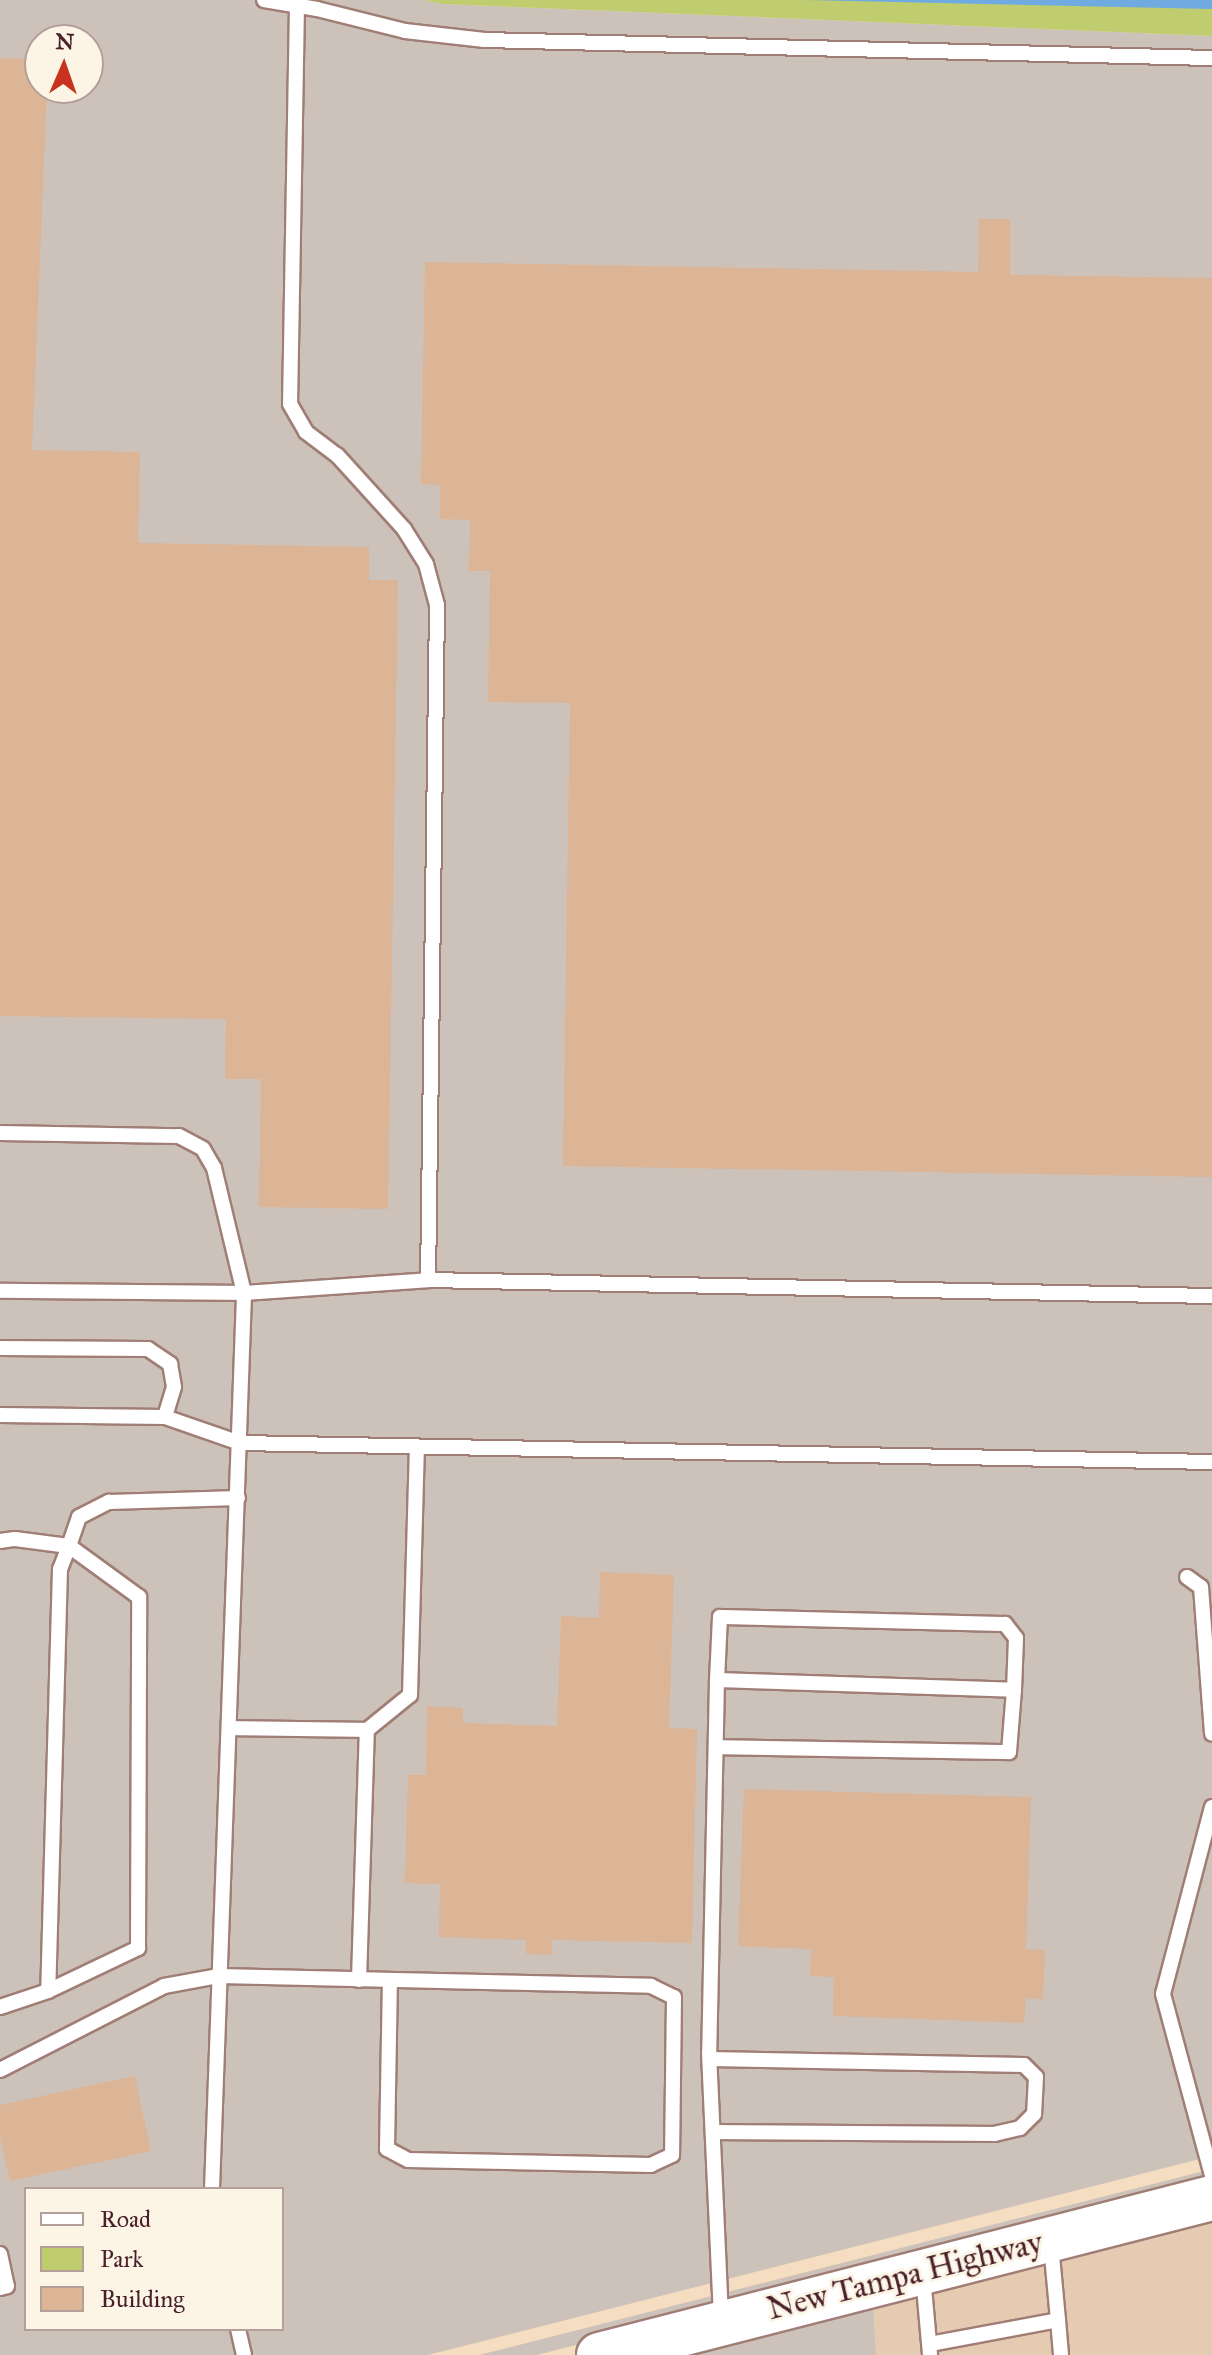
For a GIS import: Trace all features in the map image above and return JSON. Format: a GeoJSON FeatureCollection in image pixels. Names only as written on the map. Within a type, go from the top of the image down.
{"type":"FeatureCollection","features":[{"type":"Feature","properties":{"kind":"main road","name":"New Tampa Highway"},"geometry":{"type":"LineString","coordinates":[[599,2355],[1212,2198]]}},
{"type":"Feature","properties":{"kind":"lane"},"geometry":{"type":"LineString","coordinates":[[264,0],[405,31],[484,40],[1212,58]]}},
{"type":"Feature","properties":{"kind":"lane"},"geometry":{"type":"LineString","coordinates":[[297,5],[290,404],[306,432],[337,455],[404,529],[426,564],[437,605],[428,1280]]}},
{"type":"Feature","properties":{"kind":"lane"},"geometry":{"type":"LineString","coordinates":[[0,1133],[179,1136],[203,1149],[214,1168],[244,1293],[212,2187]]}},
{"type":"Feature","properties":{"kind":"lane"},"geometry":{"type":"LineString","coordinates":[[0,1291],[244,1293],[428,1280],[1212,1296]]}},
{"type":"Feature","properties":{"kind":"lane"},"geometry":{"type":"LineString","coordinates":[[0,1348],[148,1349],[170,1364],[174,1387],[165,1417]]}},
{"type":"Feature","properties":{"kind":"lane"},"geometry":{"type":"LineString","coordinates":[[0,1415],[165,1417],[240,1443],[1212,1462]]}},
{"type":"Feature","properties":{"kind":"lane"},"geometry":{"type":"LineString","coordinates":[[230,1728],[367,1730],[410,1695],[417,1447]]}},
{"type":"Feature","properties":{"kind":"lane"},"geometry":{"type":"LineString","coordinates":[[48,1991],[60,1569],[79,1517],[109,1502],[238,1498]]}},
{"type":"Feature","properties":{"kind":"lane"},"geometry":{"type":"LineString","coordinates":[[0,1541],[15,1539],[69,1546],[139,1597],[138,1948],[48,1991],[0,2007]]}},
{"type":"Feature","properties":{"kind":"lane"},"geometry":{"type":"LineString","coordinates":[[1187,1577],[1201,1587],[1212,1734]]}},
{"type":"Feature","properties":{"kind":"lane"},"geometry":{"type":"LineString","coordinates":[[716,1747],[1009,1752],[1016,1638],[1005,1624],[720,1617],[717,1680],[710,2059],[721,2324]]}},
{"type":"Feature","properties":{"kind":"lane"},"geometry":{"type":"LineString","coordinates":[[717,1680],[1014,1690]]}},
{"type":"Feature","properties":{"kind":"lane"},"geometry":{"type":"LineString","coordinates":[[359,1980],[367,1730]]}},
{"type":"Feature","properties":{"kind":"lane"},"geometry":{"type":"LineString","coordinates":[[1212,1807],[1163,1994],[1212,2175]]}},
{"type":"Feature","properties":{"kind":"lane"},"geometry":{"type":"LineString","coordinates":[[0,2070],[164,1986],[219,1976],[651,1986],[674,1997],[672,2155],[651,2165],[636,2165],[408,2160],[387,2149],[390,1981]]}},
{"type":"Feature","properties":{"kind":"lane"},"geometry":{"type":"LineString","coordinates":[[710,2059],[1024,2065],[1036,2077],[1034,2114],[1020,2128],[995,2134],[714,2132]]}},
{"type":"Feature","properties":{"kind":"lane"},"geometry":{"type":"LineString","coordinates":[[1051,2239],[1061,2355]]}},
{"type":"Feature","properties":{"kind":"lane"},"geometry":{"type":"LineString","coordinates":[[0,2254],[3,2287]]}},
{"type":"Feature","properties":{"kind":"lane"},"geometry":{"type":"LineString","coordinates":[[923,2272],[930,2349],[1058,2320]]}},
{"type":"Feature","properties":{"kind":"lane"},"geometry":{"type":"LineString","coordinates":[[238,2331],[244,2355]]}},
{"type":"Feature","properties":{"kind":"shaded area"},"geometry":{"type":"Polygon","coordinates":[[[0,0],[424,0],[443,4],[1212,36],[1212,2156],[428,2355],[0,2355],[0,0]]]}},
{"type":"Feature","properties":{"kind":"shaded area"},"geometry":{"type":"Polygon","coordinates":[[[1212,2169],[1212,2182],[537,2355],[479,2355],[1212,2169]]]}},
{"type":"Feature","properties":{"kind":"shaded area"},"geometry":{"type":"Polygon","coordinates":[[[1212,2213],[1212,2355],[876,2355],[873,2300],[1212,2213]]]}},
{"type":"Feature","properties":{"kind":"shaded area"},"geometry":{"type":"Polygon","coordinates":[[[873,2300],[876,2355],[658,2355],[873,2300]]]}},
{"type":"Feature","properties":{"kind":"green space"},"geometry":{"type":"Polygon","coordinates":[[[424,0],[1212,0],[1212,36],[443,4],[424,0]]]}},
{"type":"Feature","properties":{"kind":"water"},"geometry":{"type":"Polygon","coordinates":[[[806,0],[1212,0],[1212,9],[806,0]]]}},
{"type":"Feature","properties":{"kind":"building"},"geometry":{"type":"Polygon","coordinates":[[[0,58],[24,59],[24,104],[46,104],[32,450],[140,452],[138,543],[369,547],[369,580],[398,580],[388,1209],[259,1207],[261,1079],[225,1079],[226,1019],[0,1016],[0,58]]]}},
{"type":"Feature","properties":{"kind":"building"},"geometry":{"type":"Polygon","coordinates":[[[979,219],[1010,219],[1010,275],[1212,278],[1212,1177],[563,1166],[570,703],[488,702],[490,571],[469,571],[470,520],[440,519],[440,485],[421,484],[425,262],[978,272],[979,219]]]}},
{"type":"Feature","properties":{"kind":"building"},"geometry":{"type":"Polygon","coordinates":[[[600,1572],[674,1575],[669,1728],[697,1729],[692,1943],[552,1940],[552,1955],[526,1954],[526,1940],[439,1937],[440,1884],[405,1883],[408,1775],[426,1775],[427,1706],[463,1708],[463,1723],[557,1726],[561,1616],[599,1618],[600,1572]]]}},
{"type":"Feature","properties":{"kind":"building"},"geometry":{"type":"Polygon","coordinates":[[[744,1789],[1031,1797],[1026,1949],[1045,1950],[1043,1999],[1026,1998],[1024,2023],[833,2016],[834,1977],[810,1976],[811,1949],[738,1946],[744,1789]]]}},
{"type":"Feature","properties":{"kind":"building"},"geometry":{"type":"Polygon","coordinates":[[[135,2076],[151,2151],[10,2181],[0,2136],[0,2105],[135,2076]]]}}]}
